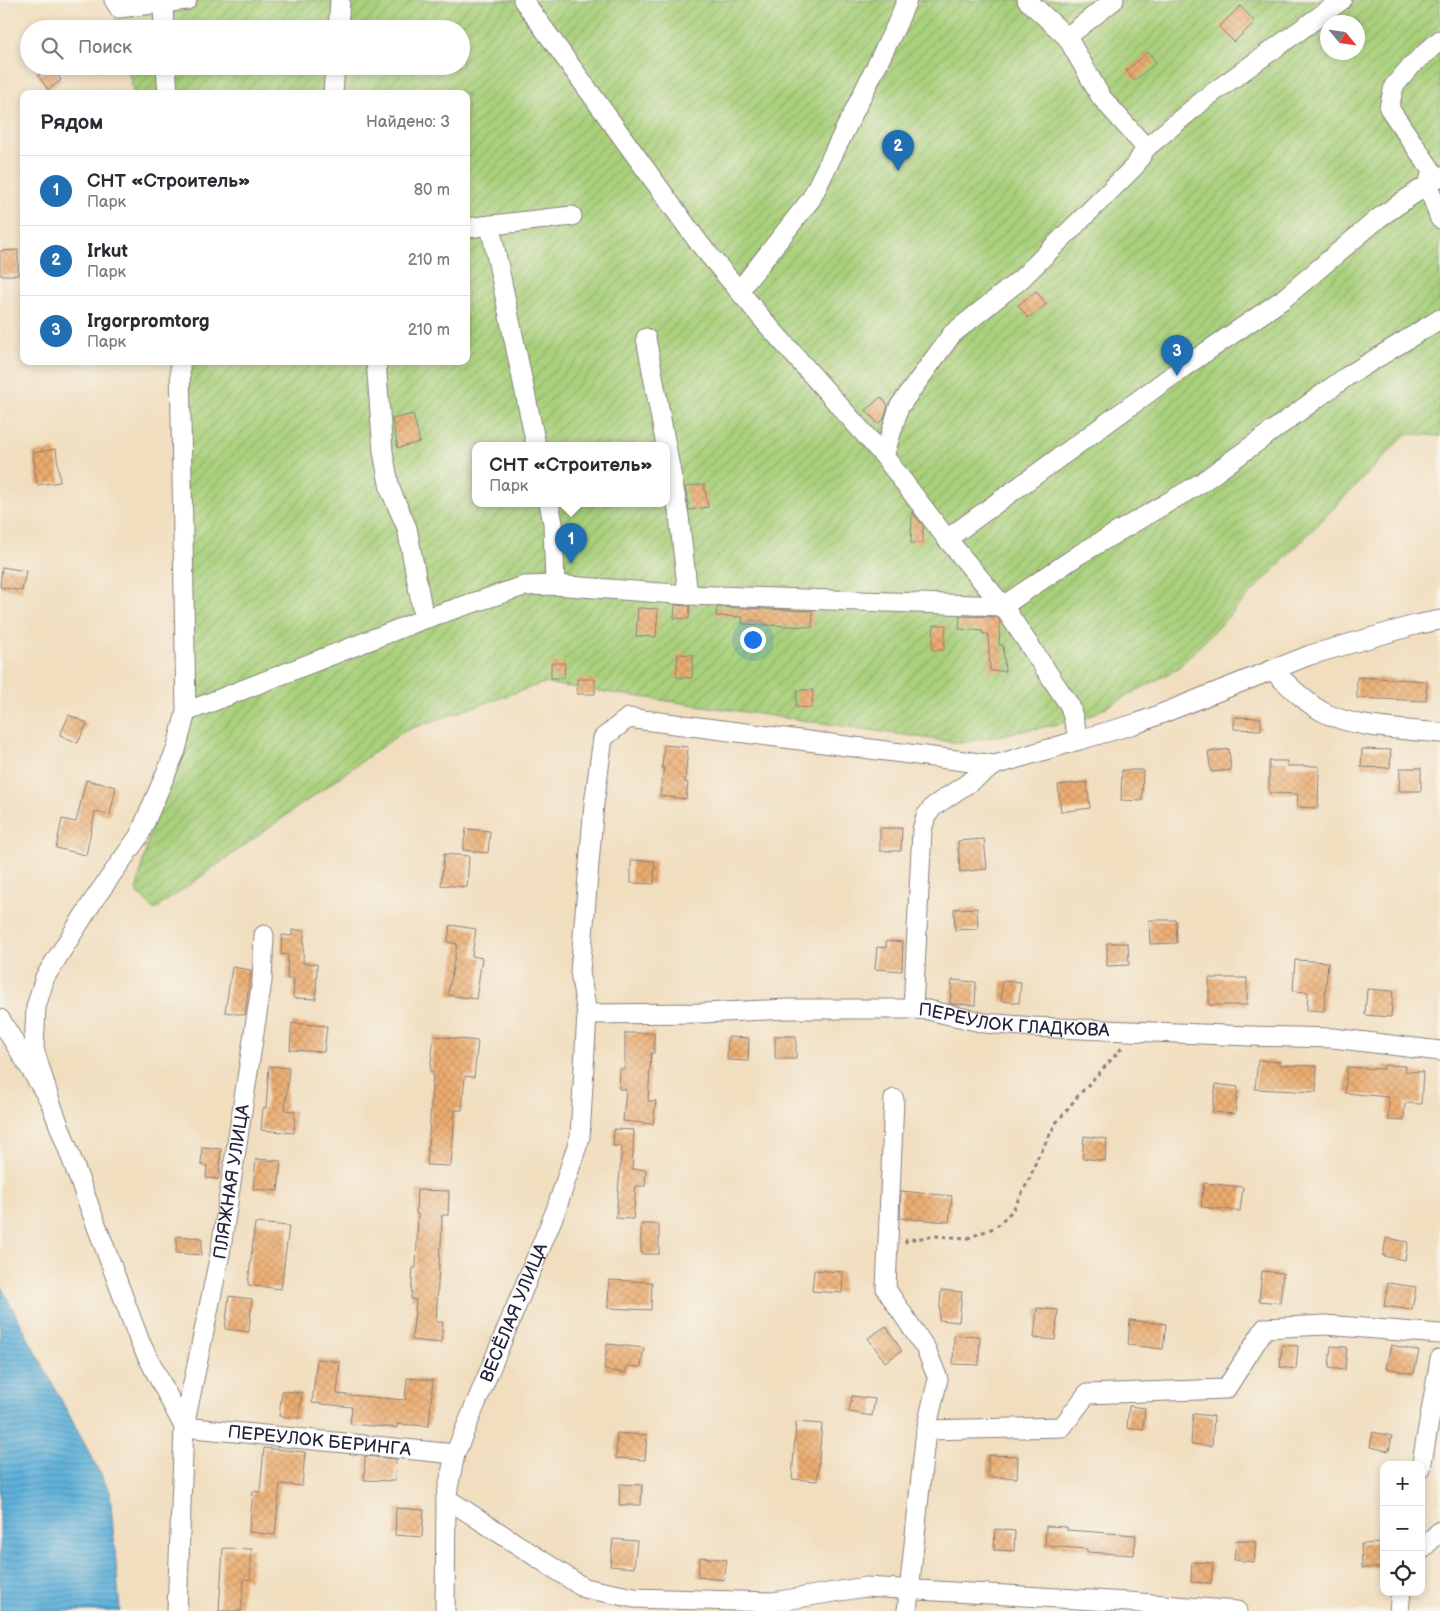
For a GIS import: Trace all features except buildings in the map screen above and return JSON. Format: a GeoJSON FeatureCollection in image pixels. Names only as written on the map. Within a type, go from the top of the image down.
{"type":"FeatureCollection","features":[{"type":"Feature","properties":{"kind":"street"},"geometry":{"type":"LineString","coordinates":[[114,0],[119,8],[187,0]]}},
{"type":"Feature","properties":{"kind":"street"},"geometry":{"type":"LineString","coordinates":[[339,20],[340,0]]}},
{"type":"Feature","properties":{"kind":"street"},"geometry":{"type":"LineString","coordinates":[[523,0],[699,244],[884,456],[947,540],[1003,606],[1070,706],[1079,740]]}},
{"type":"Feature","properties":{"kind":"street"},"geometry":{"type":"LineString","coordinates":[[739,291],[811,199],[907,0]]}},
{"type":"Feature","properties":{"kind":"street"},"geometry":{"type":"LineString","coordinates":[[1027,0],[1067,37],[1101,97],[1146,148]]}},
{"type":"Feature","properties":{"kind":"street"},"geometry":{"type":"LineString","coordinates":[[1067,37],[1114,0]]}},
{"type":"Feature","properties":{"kind":"street"},"geometry":{"type":"LineString","coordinates":[[884,456],[899,407],[952,334],[1021,278],[1135,166],[1146,148],[1207,97],[1342,0]]}},
{"type":"Feature","properties":{"kind":"street"},"geometry":{"type":"LineString","coordinates":[[163,3],[164,20]]}},
{"type":"Feature","properties":{"kind":"street"},"geometry":{"type":"LineString","coordinates":[[1440,40],[1412,65],[1394,86],[1390,108],[1432,171],[1440,219]]}},
{"type":"Feature","properties":{"kind":"street"},"geometry":{"type":"LineString","coordinates":[[167,75],[168,90]]}},
{"type":"Feature","properties":{"kind":"street"},"geometry":{"type":"LineString","coordinates":[[333,90],[334,75]]}},
{"type":"Feature","properties":{"kind":"street"},"geometry":{"type":"LineString","coordinates":[[947,540],[1184,366],[1282,300],[1380,217],[1434,180]]}},
{"type":"Feature","properties":{"kind":"street"},"geometry":{"type":"LineString","coordinates":[[470,228],[572,216]]}},
{"type":"Feature","properties":{"kind":"street"},"geometry":{"type":"LineString","coordinates":[[490,225],[535,442]]}},
{"type":"Feature","properties":{"kind":"street"},"geometry":{"type":"LineString","coordinates":[[186,712],[424,619],[524,586],[555,585],[688,595],[1003,606],[1080,554],[1201,483],[1346,377],[1440,319]]}},
{"type":"Feature","properties":{"kind":"street"},"geometry":{"type":"LineString","coordinates":[[646,338],[665,442]]}},
{"type":"Feature","properties":{"kind":"street"},"geometry":{"type":"LineString","coordinates":[[50,1101],[34,1049],[36,1008],[45,977],[95,898],[139,836],[176,750],[186,712],[180,365]]}},
{"type":"Feature","properties":{"kind":"street"},"geometry":{"type":"LineString","coordinates":[[376,365],[383,452],[390,489],[406,528],[424,619]]}},
{"type":"Feature","properties":{"kind":"street"},"geometry":{"type":"LineString","coordinates":[[670,467],[679,516],[688,595]]}},
{"type":"Feature","properties":{"kind":"street"},"geometry":{"type":"LineString","coordinates":[[550,507],[553,522],[555,585]]}},
{"type":"Feature","properties":{"kind":"street"},"geometry":{"type":"LineString","coordinates":[[913,1009],[922,830],[926,816],[934,806],[995,766],[1138,724],[1310,655],[1415,625],[1440,620]]}},
{"type":"Feature","properties":{"kind":"street"},"geometry":{"type":"LineString","coordinates":[[1272,670],[1307,702],[1323,712],[1341,719],[1440,734]]}},
{"type":"Feature","properties":{"kind":"street","name":"ВЕСЁЛАЯ УЛИЦА"},"geometry":{"type":"LineString","coordinates":[[445,1611],[446,1498],[455,1454],[556,1210],[580,1137],[588,1014],[580,972],[594,804],[603,738],[628,718],[995,766]]}},
{"type":"Feature","properties":{"kind":"street","name":"ПЛЯЖНАЯ УЛИЦА"},"geometry":{"type":"LineString","coordinates":[[177,1611],[184,1427],[220,1254],[262,981],[264,935]]}},
{"type":"Feature","properties":{"kind":"street","name":"ПЕРЕУЛОК ГЛАДКОВА"},"geometry":{"type":"LineString","coordinates":[[588,1014],[703,1013],[788,1009],[913,1009],[928,1010],[985,1023],[1033,1027],[1333,1038],[1440,1051]]}},
{"type":"Feature","properties":{"kind":"street","name":"ПЛЯЖНАЯ УЛИЦА"},"geometry":{"type":"LineString","coordinates":[[0,1018],[50,1101],[140,1342],[184,1427]]}},
{"type":"Feature","properties":{"kind":"street"},"geometry":{"type":"LineString","coordinates":[[894,1099],[886,1289],[926,1349],[938,1379],[926,1430],[907,1611]]}},
{"type":"Feature","properties":{"kind":"street"},"geometry":{"type":"LineString","coordinates":[[926,1430],[1062,1427],[1087,1394],[1226,1389],[1265,1328],[1325,1326],[1440,1334]]}},
{"type":"Feature","properties":{"kind":"street"},"geometry":{"type":"LineString","coordinates":[[1422,1461],[1440,1359]]}},
{"type":"Feature","properties":{"kind":"street","name":"ПЕРЕУЛОК БЕРИНГА"},"geometry":{"type":"LineString","coordinates":[[184,1427],[455,1454]]}},
{"type":"Feature","properties":{"kind":"street"},"geometry":{"type":"LineString","coordinates":[[446,1498],[584,1588],[634,1598],[773,1602],[865,1587],[1128,1602],[1237,1611]]}},
{"type":"Feature","properties":{"kind":"street"},"geometry":{"type":"LineString","coordinates":[[1425,1546],[1440,1531]]}},
{"type":"Feature","properties":{"kind":"street"},"geometry":{"type":"LineString","coordinates":[[1399,1611],[1401,1596]]}},
{"type":"Feature","properties":{"kind":"path"},"geometry":{"type":"LineString","coordinates":[[901,1246],[907,1240],[936,1236],[968,1238],[996,1227],[1012,1211],[1056,1123],[1135,1032]]}},
{"type":"Feature","properties":{"kind":"green space"},"geometry":{"type":"Polygon","coordinates":[[[109,0],[1440,0],[1440,436],[1406,434],[1177,669],[1084,719],[960,743],[543,683],[404,731],[154,910],[136,891],[182,701],[176,365],[470,365],[470,90],[133,90],[129,75],[470,75],[470,20],[116,20],[109,0]]]}},
{"type":"Feature","properties":{"kind":"water"},"geometry":{"type":"Polygon","coordinates":[[[0,1285],[110,1492],[120,1611],[0,1611],[0,1285]]]}},
{"type":"Feature","properties":{"kind":"place","name":"Irkut"},"geometry":{"type":"Point","coordinates":[898,171]}},
{"type":"Feature","properties":{"kind":"place","name":"Irgorpromtorg"},"geometry":{"type":"Point","coordinates":[1177,376]}},
{"type":"Feature","properties":{"kind":"place","name":"СНТ «Строитель»"},"geometry":{"type":"Point","coordinates":[571,564]}}]}
